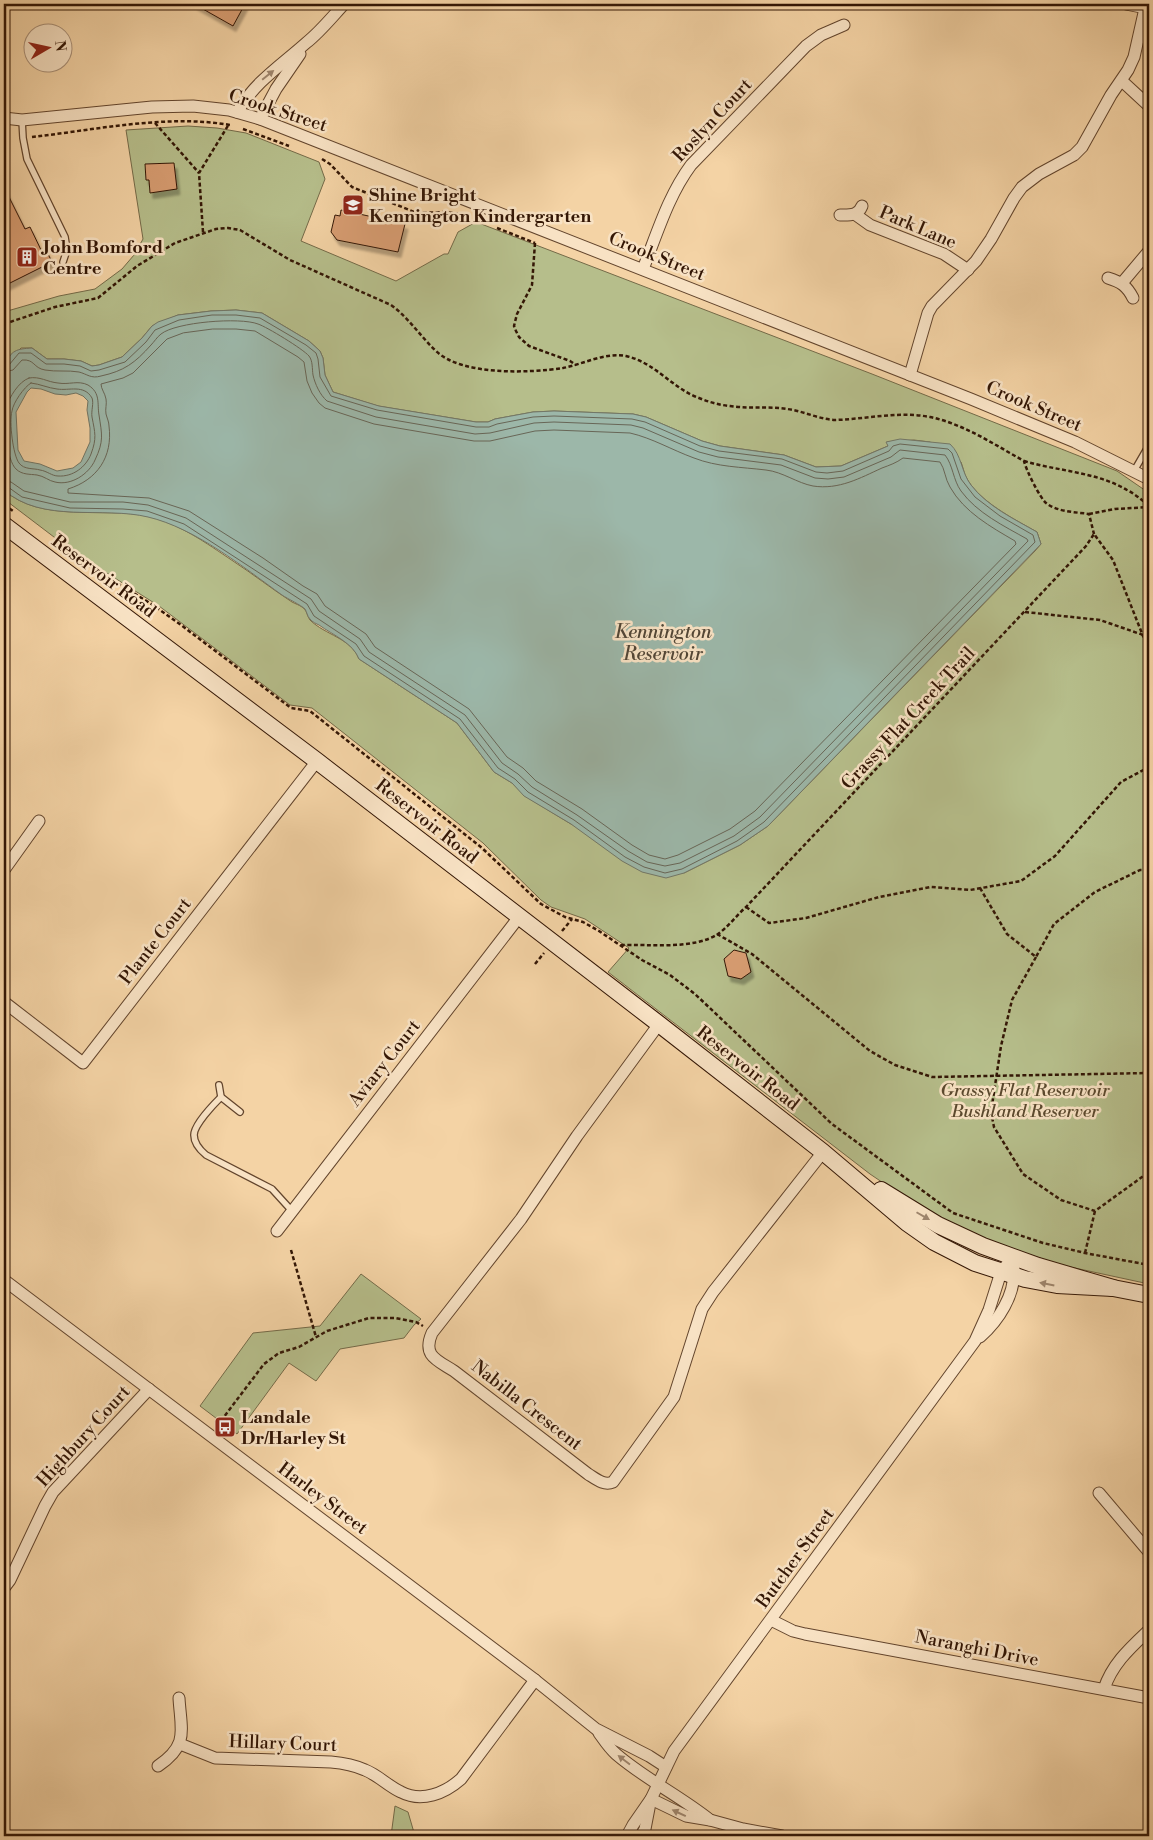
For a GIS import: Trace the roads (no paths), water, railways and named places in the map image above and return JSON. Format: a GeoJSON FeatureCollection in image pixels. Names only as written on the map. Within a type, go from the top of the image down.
{"type":"FeatureCollection","features":[{"type":"Feature","properties":{"kind":"main road","name":"Reservoir Road"},"geometry":{"type":"LineString","coordinates":[[4,525],[660,1024],[823,1152],[907,1223],[934,1242],[975,1263],[1008,1274],[1057,1286],[1113,1288]]}},
{"type":"Feature","properties":{"kind":"main road","name":"Reservoir Road"},"geometry":{"type":"LineString","coordinates":[[823,1152],[938,1225],[983,1246],[1113,1288],[1149,1295]]}},
{"type":"Feature","properties":{"kind":"street"},"geometry":{"type":"LineString","coordinates":[[237,112],[246,97],[261,80],[308,42],[344,4]]}},
{"type":"Feature","properties":{"kind":"street"},"geometry":{"type":"LineString","coordinates":[[910,374],[928,313],[932,306],[968,270],[988,245],[1022,187],[1039,174],[1074,155],[1082,147],[1111,95],[1122,81],[1134,57],[1146,6],[1126,4]]}},
{"type":"Feature","properties":{"kind":"street","name":"Roslyn Court"},"geometry":{"type":"LineString","coordinates":[[643,269],[672,196],[680,180],[691,166],[806,46],[821,35],[844,25]]}},
{"type":"Feature","properties":{"kind":"street"},"geometry":{"type":"LineString","coordinates":[[260,119],[276,89],[308,42]]}},
{"type":"Feature","properties":{"kind":"street"},"geometry":{"type":"LineString","coordinates":[[1122,81],[1149,106]]}},
{"type":"Feature","properties":{"kind":"street","name":"Crook Street"},"geometry":{"type":"LineString","coordinates":[[4,118],[22,120],[173,106],[213,108],[237,112],[260,119],[910,374],[1075,442],[1149,479]]}},
{"type":"Feature","properties":{"kind":"street","name":"Crook Street"},"geometry":{"type":"LineString","coordinates":[[4,126],[22,120]]}},
{"type":"Feature","properties":{"kind":"street","name":"Park Lane"},"geometry":{"type":"LineString","coordinates":[[840,215],[859,210],[870,225],[944,254],[968,270]]}},
{"type":"Feature","properties":{"kind":"street"},"geometry":{"type":"LineString","coordinates":[[1122,283],[1149,251]]}},
{"type":"Feature","properties":{"kind":"street"},"geometry":{"type":"LineString","coordinates":[[1108,278],[1122,283],[1128,288],[1133,298]]}},
{"type":"Feature","properties":{"kind":"street","name":"Plante Court"},"geometry":{"type":"LineString","coordinates":[[4,1002],[83,1063],[317,762]]}},
{"type":"Feature","properties":{"kind":"street"},"geometry":{"type":"LineString","coordinates":[[4,870],[40,821]]}},
{"type":"Feature","properties":{"kind":"street","name":"Aviary Court"},"geometry":{"type":"LineString","coordinates":[[276,1231],[519,917]]}},
{"type":"Feature","properties":{"kind":"street","name":"Nabilla Crescent"},"geometry":{"type":"LineString","coordinates":[[660,1024],[577,1136],[522,1219],[432,1333],[428,1348],[430,1354],[435,1359],[454,1371],[588,1474],[603,1483],[609,1484],[617,1478],[627,1461],[674,1398],[702,1309],[713,1292],[823,1152]]}},
{"type":"Feature","properties":{"kind":"street","name":"Butcher Street"},"geometry":{"type":"LineString","coordinates":[[628,1836],[633,1825],[651,1799],[674,1751],[974,1341],[993,1325],[1000,1315],[1007,1301],[1008,1274],[1013,1257]]}},
{"type":"Feature","properties":{"kind":"street","name":"Harley Street"},"geometry":{"type":"LineString","coordinates":[[4,1280],[535,1680],[596,1729],[666,1767]]}},
{"type":"Feature","properties":{"kind":"street","name":"Highbury Court"},"geometry":{"type":"LineString","coordinates":[[4,1588],[10,1580],[53,1492],[149,1389]]}},
{"type":"Feature","properties":{"kind":"street"},"geometry":{"type":"LineString","coordinates":[[1100,1493],[1149,1552]]}},
{"type":"Feature","properties":{"kind":"street","name":"Naranghi Drive"},"geometry":{"type":"LineString","coordinates":[[771,1620],[793,1631],[805,1634],[1149,1698]]}},
{"type":"Feature","properties":{"kind":"street"},"geometry":{"type":"LineString","coordinates":[[1104,1689],[1108,1676],[1115,1664],[1149,1630]]}},
{"type":"Feature","properties":{"kind":"street","name":"Hillary Court"},"geometry":{"type":"LineString","coordinates":[[180,1744],[214,1758],[350,1764],[366,1770],[402,1793],[428,1796],[452,1788],[461,1779],[535,1680]]}},
{"type":"Feature","properties":{"kind":"street"},"geometry":{"type":"LineString","coordinates":[[158,1766],[174,1753],[180,1744],[182,1733],[179,1698]]}},
{"type":"Feature","properties":{"kind":"street","name":"Harley Street"},"geometry":{"type":"LineString","coordinates":[[596,1729],[614,1753],[693,1806],[710,1820]]}},
{"type":"Feature","properties":{"kind":"street","name":"Butcher Street"},"geometry":{"type":"LineString","coordinates":[[641,1836],[645,1829],[651,1799]]}},
{"type":"Feature","properties":{"kind":"street","name":"Harley Street"},"geometry":{"type":"LineString","coordinates":[[651,1799],[686,1816],[782,1836]]}},
{"type":"Feature","properties":{"kind":"lane"},"geometry":{"type":"LineString","coordinates":[[22,120],[27,159],[65,237],[67,250],[63,262]]}},
{"type":"Feature","properties":{"kind":"lane"},"geometry":{"type":"LineString","coordinates":[[1134,471],[1149,445]]}},
{"type":"Feature","properties":{"kind":"lane"},"geometry":{"type":"LineString","coordinates":[[219,1085],[221,1097],[240,1112]]}},
{"type":"Feature","properties":{"kind":"lane"},"geometry":{"type":"LineString","coordinates":[[221,1097],[214,1103],[196,1128],[194,1135],[200,1150],[206,1155],[272,1189],[292,1211]]}},
{"type":"Feature","properties":{"kind":"water","name":"Kennington Reservoir"},"geometry":{"type":"Polygon","coordinates":[[[236,310],[262,313],[309,341],[320,351],[323,358],[325,375],[333,392],[379,406],[476,422],[488,422],[533,412],[633,414],[646,417],[702,441],[720,446],[784,455],[816,467],[841,466],[888,446],[886,442],[900,439],[950,444],[957,453],[968,480],[977,493],[1001,512],[1037,532],[1041,544],[768,826],[740,845],[684,873],[666,878],[642,872],[622,861],[571,824],[524,796],[512,783],[494,772],[457,723],[359,659],[352,648],[311,620],[303,607],[282,595],[201,539],[166,522],[148,517],[130,514],[54,511],[36,507],[19,500],[4,490],[4,365],[12,353],[32,348],[47,359],[64,359],[81,361],[92,366],[99,365],[122,357],[158,322],[178,315],[236,310]],[[31,388],[16,412],[18,450],[24,461],[40,464],[57,471],[73,468],[81,462],[90,442],[88,401],[76,393],[66,395],[55,394],[31,388]]]}},
{"type":"Feature","properties":{"kind":"place","name":"Shine Bright Kennington Kindergarten"},"geometry":{"type":"Point","coordinates":[353,205]}},
{"type":"Feature","properties":{"kind":"place","name":"John Bomford Centre"},"geometry":{"type":"Point","coordinates":[27,257]}},
{"type":"Feature","properties":{"kind":"place","name":"Landale Dr/Harley St"},"geometry":{"type":"Point","coordinates":[225,1427]}},
{"type":"Feature","properties":{"kind":"park label","name":"Grassy Flat Reservoir Bushland Reserver"},"geometry":{"type":"Point","coordinates":[1025,1100]}}]}
